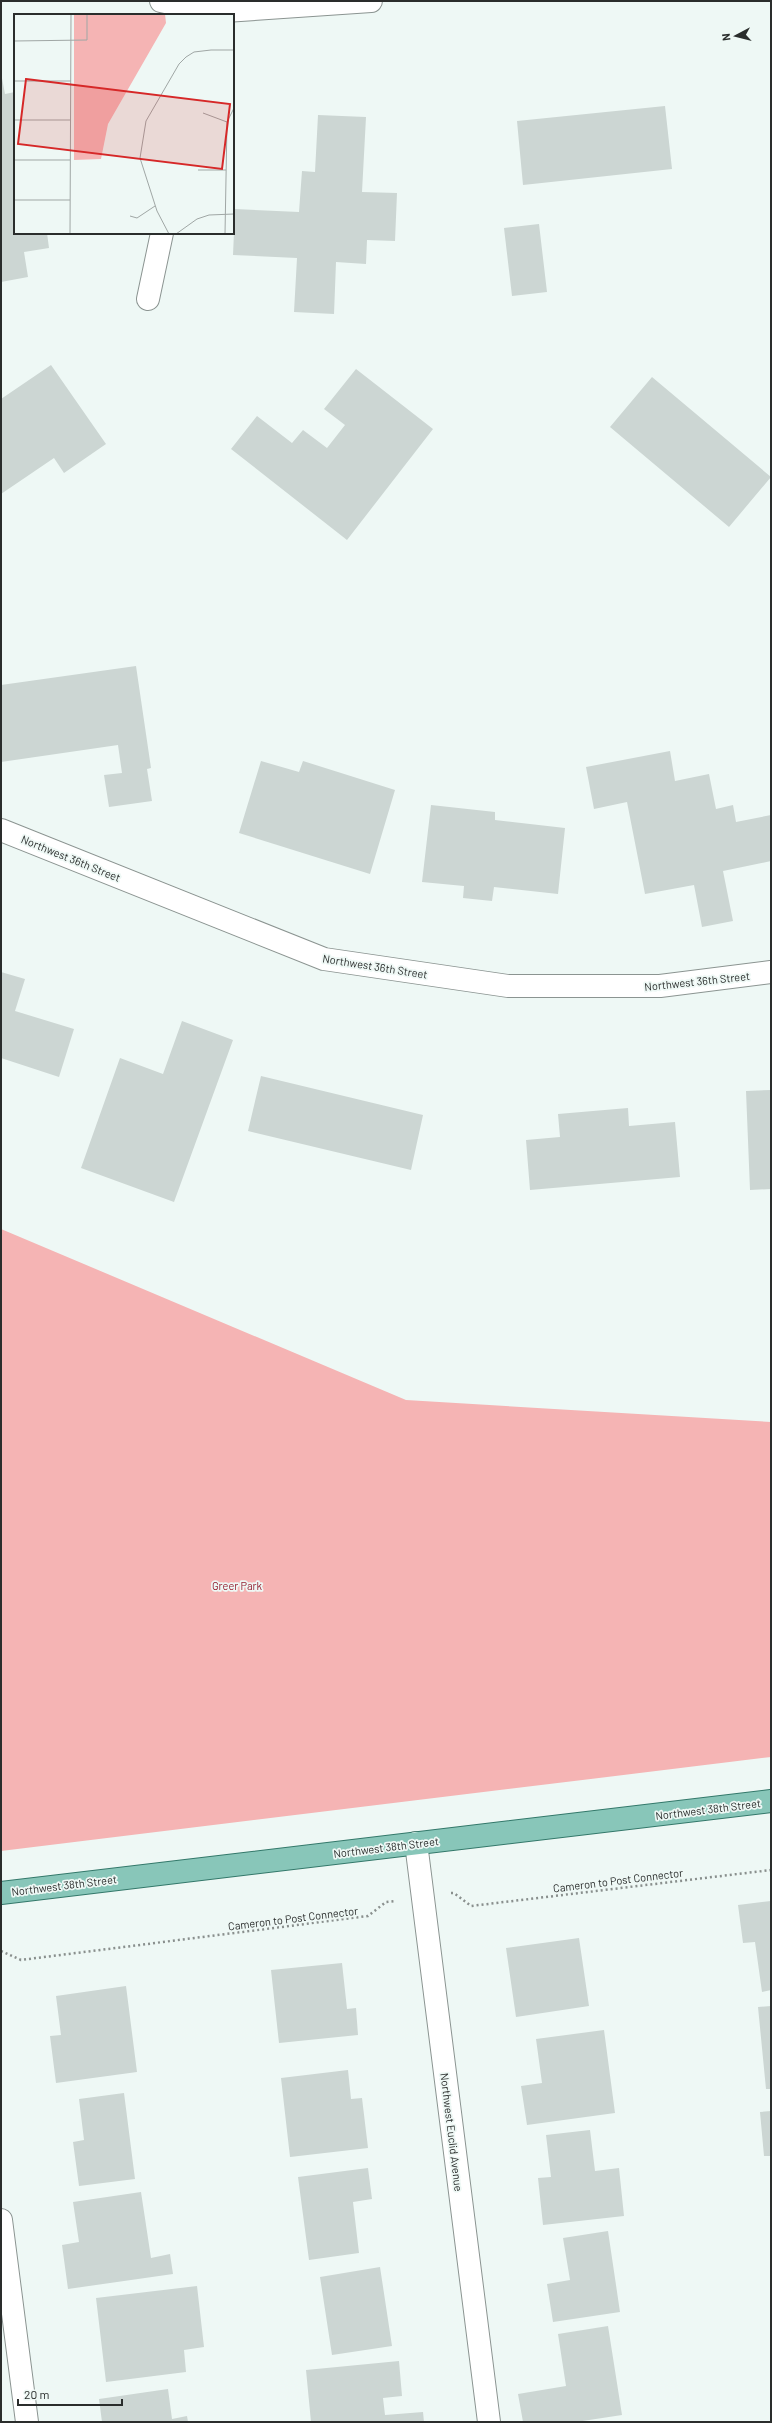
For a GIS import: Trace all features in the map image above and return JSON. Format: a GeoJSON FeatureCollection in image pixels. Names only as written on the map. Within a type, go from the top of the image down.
{"type":"FeatureCollection","features":[{"type":"Feature","properties":{"kind":"main road","name":"Northwest 38th Street"},"geometry":{"type":"LineString","coordinates":[[1,1893],[771,1801]]}},
{"type":"Feature","properties":{"kind":"street"},"geometry":{"type":"LineString","coordinates":[[161,1],[210,14],[372,1]]}},
{"type":"Feature","properties":{"kind":"street"},"geometry":{"type":"LineString","coordinates":[[148,298],[162,234]]}},
{"type":"Feature","properties":{"kind":"street","name":"Northwest 36th Street"},"geometry":{"type":"LineString","coordinates":[[1,830],[324,959],[508,986],[660,986],[771,972]]}},
{"type":"Feature","properties":{"kind":"street","name":"Northwest Euclid Avenue"},"geometry":{"type":"LineString","coordinates":[[416,1843],[489,2422]]}},
{"type":"Feature","properties":{"kind":"street"},"geometry":{"type":"LineString","coordinates":[[1,2220],[26,2422]]}},
{"type":"Feature","properties":{"kind":"path","name":"Cameron to Post Connector"},"geometry":{"type":"LineString","coordinates":[[1,1951],[21,1960],[368,1916],[386,1902],[454,1893],[471,1906],[771,1870]]}},
{"type":"Feature","properties":{"kind":"green space","name":"Greer Park"},"geometry":{"type":"Polygon","coordinates":[[[1,1229],[406,1400],[771,1422],[771,1757],[1,1851],[1,1229]]]}},
{"type":"Feature","properties":{"kind":"building"},"geometry":{"type":"Polygon","coordinates":[[[1,73],[5,94],[14,92],[14,234],[47,234],[49,248],[24,252],[28,277],[1,282],[1,73]]]}},
{"type":"Feature","properties":{"kind":"building"},"geometry":{"type":"Polygon","coordinates":[[[665,106],[672,169],[523,185],[517,121],[665,106]]]}},
{"type":"Feature","properties":{"kind":"building"},"geometry":{"type":"Polygon","coordinates":[[[318,115],[366,117],[362,192],[397,193],[395,241],[367,240],[366,264],[336,262],[334,314],[294,312],[297,258],[233,255],[235,209],[299,212],[302,171],[315,172],[318,115]]]}},
{"type":"Feature","properties":{"kind":"building"},"geometry":{"type":"Polygon","coordinates":[[[539,224],[547,292],[512,296],[504,228],[539,224]]]}},
{"type":"Feature","properties":{"kind":"building"},"geometry":{"type":"Polygon","coordinates":[[[51,365],[106,444],[64,473],[54,458],[1,494],[1,399],[51,365]]]}},
{"type":"Feature","properties":{"kind":"building"},"geometry":{"type":"Polygon","coordinates":[[[356,369],[433,429],[347,540],[231,449],[257,416],[292,443],[303,430],[327,448],[345,425],[324,409],[356,369]]]}},
{"type":"Feature","properties":{"kind":"building"},"geometry":{"type":"Polygon","coordinates":[[[652,377],[771,477],[729,527],[610,427],[652,377]]]}},
{"type":"Feature","properties":{"kind":"building"},"geometry":{"type":"Polygon","coordinates":[[[136,666],[151,768],[147,769],[152,801],[109,807],[104,775],[122,773],[118,745],[1,762],[1,685],[136,666]]]}},
{"type":"Feature","properties":{"kind":"building"},"geometry":{"type":"Polygon","coordinates":[[[670,751],[675,781],[709,774],[716,809],[733,805],[736,822],[771,815],[771,861],[723,871],[733,921],[702,927],[694,885],[645,894],[627,802],[594,809],[586,767],[670,751]]]}},
{"type":"Feature","properties":{"kind":"building"},"geometry":{"type":"Polygon","coordinates":[[[261,761],[299,772],[303,761],[395,790],[370,874],[239,833],[261,761]]]}},
{"type":"Feature","properties":{"kind":"building"},"geometry":{"type":"Polygon","coordinates":[[[431,805],[495,812],[495,820],[565,828],[558,894],[494,887],[492,901],[463,898],[464,886],[422,882],[431,805]]]}},
{"type":"Feature","properties":{"kind":"building"},"geometry":{"type":"Polygon","coordinates":[[[1,972],[25,979],[15,1011],[74,1029],[59,1077],[1,1058],[1,972]]]}},
{"type":"Feature","properties":{"kind":"building"},"geometry":{"type":"Polygon","coordinates":[[[182,1021],[233,1040],[174,1202],[81,1168],[120,1058],[163,1074],[182,1021]]]}},
{"type":"Feature","properties":{"kind":"building"},"geometry":{"type":"Polygon","coordinates":[[[261,1076],[423,1115],[411,1170],[248,1131],[261,1076]]]}},
{"type":"Feature","properties":{"kind":"building"},"geometry":{"type":"Polygon","coordinates":[[[771,1090],[771,1189],[750,1190],[746,1091],[771,1090]]]}},
{"type":"Feature","properties":{"kind":"building"},"geometry":{"type":"Polygon","coordinates":[[[628,1108],[629,1126],[675,1122],[680,1177],[530,1190],[526,1140],[560,1137],[558,1114],[628,1108]]]}},
{"type":"Feature","properties":{"kind":"building"},"geometry":{"type":"Polygon","coordinates":[[[771,1901],[771,1990],[762,1992],[755,1942],[743,1943],[738,1905],[771,1901]]]}},
{"type":"Feature","properties":{"kind":"building"},"geometry":{"type":"Polygon","coordinates":[[[579,1938],[589,2006],[516,2017],[506,1948],[579,1938]]]}},
{"type":"Feature","properties":{"kind":"building"},"geometry":{"type":"Polygon","coordinates":[[[342,1963],[347,2009],[356,2008],[358,2035],[279,2043],[271,1970],[342,1963]]]}},
{"type":"Feature","properties":{"kind":"building"},"geometry":{"type":"Polygon","coordinates":[[[126,1986],[137,2072],[56,2083],[50,2036],[61,2035],[56,1996],[126,1986]]]}},
{"type":"Feature","properties":{"kind":"building"},"geometry":{"type":"Polygon","coordinates":[[[771,2006],[771,2089],[766,2089],[758,2007],[771,2006]]]}},
{"type":"Feature","properties":{"kind":"building"},"geometry":{"type":"Polygon","coordinates":[[[604,2030],[615,2113],[527,2125],[521,2086],[542,2083],[536,2039],[604,2030]]]}},
{"type":"Feature","properties":{"kind":"building"},"geometry":{"type":"Polygon","coordinates":[[[348,2070],[351,2099],[362,2098],[368,2148],[290,2157],[281,2078],[348,2070]]]}},
{"type":"Feature","properties":{"kind":"building"},"geometry":{"type":"Polygon","coordinates":[[[124,2093],[135,2179],[79,2186],[73,2142],[84,2140],[79,2099],[124,2093]]]}},
{"type":"Feature","properties":{"kind":"building"},"geometry":{"type":"Polygon","coordinates":[[[771,2111],[770,2160],[770,2156],[764,2156],[760,2112],[771,2111]]]}},
{"type":"Feature","properties":{"kind":"building"},"geometry":{"type":"Polygon","coordinates":[[[590,2130],[595,2171],[619,2168],[624,2216],[543,2225],[538,2178],[551,2177],[546,2135],[590,2130]]]}},
{"type":"Feature","properties":{"kind":"building"},"geometry":{"type":"Polygon","coordinates":[[[368,2168],[372,2199],[353,2202],[359,2253],[309,2260],[298,2177],[368,2168]]]}},
{"type":"Feature","properties":{"kind":"building"},"geometry":{"type":"Polygon","coordinates":[[[141,2192],[151,2258],[170,2254],[173,2274],[68,2289],[62,2245],[79,2242],[73,2202],[141,2192]]]}},
{"type":"Feature","properties":{"kind":"building"},"geometry":{"type":"Polygon","coordinates":[[[608,2231],[620,2312],[553,2322],[547,2284],[570,2280],[563,2238],[608,2231]]]}},
{"type":"Feature","properties":{"kind":"building"},"geometry":{"type":"Polygon","coordinates":[[[380,2267],[392,2346],[332,2355],[320,2277],[380,2267]]]}},
{"type":"Feature","properties":{"kind":"building"},"geometry":{"type":"Polygon","coordinates":[[[197,2286],[204,2347],[184,2350],[186,2372],[106,2382],[96,2298],[197,2286]]]}},
{"type":"Feature","properties":{"kind":"building"},"geometry":{"type":"Polygon","coordinates":[[[608,2326],[622,2415],[576,2422],[523,2422],[518,2394],[566,2386],[558,2334],[608,2326]]]}},
{"type":"Feature","properties":{"kind":"building"},"geometry":{"type":"Polygon","coordinates":[[[399,2361],[402,2396],[383,2398],[385,2415],[423,2412],[424,2422],[311,2422],[306,2370],[399,2361]]]}},
{"type":"Feature","properties":{"kind":"building"},"geometry":{"type":"Polygon","coordinates":[[[168,2389],[172,2419],[187,2416],[188,2422],[102,2422],[99,2399],[168,2389]]]}}]}
